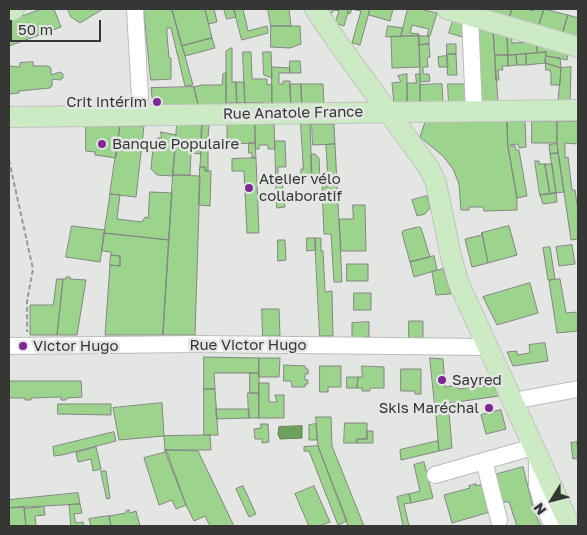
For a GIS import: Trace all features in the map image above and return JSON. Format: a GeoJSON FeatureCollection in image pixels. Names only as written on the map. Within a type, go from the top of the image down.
{"type":"FeatureCollection","features":[{"type":"Feature","properties":{"kind":"main road"},"geometry":{"type":"LineString","coordinates":[[9,10],[14,9]]}},
{"type":"Feature","properties":{"kind":"main road"},"geometry":{"type":"LineString","coordinates":[[315,9],[424,162],[436,183],[456,274],[570,526]]}},
{"type":"Feature","properties":{"kind":"main road"},"geometry":{"type":"LineString","coordinates":[[447,9],[578,47]]}},
{"type":"Feature","properties":{"kind":"main road","name":"Rue Anatole France"},"geometry":{"type":"LineString","coordinates":[[9,117],[578,110]]}},
{"type":"Feature","properties":{"kind":"street"},"geometry":{"type":"LineString","coordinates":[[135,9],[141,115]]}},
{"type":"Feature","properties":{"kind":"street"},"geometry":{"type":"LineString","coordinates":[[470,16],[474,111]]}},
{"type":"Feature","properties":{"kind":"street","name":"Rue Victor Hugo"},"geometry":{"type":"LineString","coordinates":[[9,346],[196,344],[488,347]]}},
{"type":"Feature","properties":{"kind":"street"},"geometry":{"type":"LineString","coordinates":[[513,402],[578,389]]}},
{"type":"Feature","properties":{"kind":"street"},"geometry":{"type":"LineString","coordinates":[[435,475],[484,461],[535,451],[537,485],[542,503],[553,526]]}},
{"type":"Feature","properties":{"kind":"street"},"geometry":{"type":"LineString","coordinates":[[484,461],[500,520]]}},
{"type":"Feature","properties":{"kind":"path"},"geometry":{"type":"LineString","coordinates":[[9,160],[33,269],[27,301],[27,346]]}},
{"type":"Feature","properties":{"kind":"shaded area"},"geometry":{"type":"Polygon","coordinates":[[[302,426],[302,438],[280,439],[278,434],[279,427],[302,426]]]}},
{"type":"Feature","properties":{"kind":"building"},"geometry":{"type":"Polygon","coordinates":[[[42,9],[54,9],[61,27],[9,46],[9,21],[42,9]]]}},
{"type":"Feature","properties":{"kind":"building"},"geometry":{"type":"Polygon","coordinates":[[[68,9],[103,9],[80,23],[71,17],[68,9]]]}},
{"type":"Feature","properties":{"kind":"building"},"geometry":{"type":"Polygon","coordinates":[[[144,9],[172,9],[193,85],[185,86],[171,28],[167,28],[167,35],[169,58],[171,58],[171,79],[151,80],[144,9]]]}},
{"type":"Feature","properties":{"kind":"building"},"geometry":{"type":"Polygon","coordinates":[[[172,9],[205,9],[212,38],[182,46],[172,9]]]}},
{"type":"Feature","properties":{"kind":"building"},"geometry":{"type":"Polygon","coordinates":[[[205,9],[214,9],[217,22],[209,24],[205,9]]]}},
{"type":"Feature","properties":{"kind":"building"},"geometry":{"type":"Polygon","coordinates":[[[224,9],[234,9],[236,17],[227,19],[224,9]]]}},
{"type":"Feature","properties":{"kind":"building"},"geometry":{"type":"Polygon","coordinates":[[[234,9],[243,9],[248,31],[267,26],[268,33],[242,40],[234,9]]]}},
{"type":"Feature","properties":{"kind":"building"},"geometry":{"type":"Polygon","coordinates":[[[268,9],[289,9],[291,26],[271,26],[268,9]]]}},
{"type":"Feature","properties":{"kind":"building"},"geometry":{"type":"Polygon","coordinates":[[[326,9],[349,9],[344,26],[335,23],[339,11],[334,10],[331,14],[326,9]]]}},
{"type":"Feature","properties":{"kind":"building"},"geometry":{"type":"Polygon","coordinates":[[[352,9],[370,9],[360,45],[352,43],[361,11],[352,9]]]}},
{"type":"Feature","properties":{"kind":"building"},"geometry":{"type":"Polygon","coordinates":[[[370,9],[393,9],[390,21],[369,15],[370,9]]]}},
{"type":"Feature","properties":{"kind":"building"},"geometry":{"type":"Polygon","coordinates":[[[408,9],[420,9],[437,13],[430,36],[427,36],[429,29],[412,25],[410,33],[419,34],[419,36],[401,36],[408,9]]]}},
{"type":"Feature","properties":{"kind":"building"},"geometry":{"type":"Polygon","coordinates":[[[486,9],[512,9],[509,19],[486,12],[486,9]]]}},
{"type":"Feature","properties":{"kind":"building"},"geometry":{"type":"Polygon","coordinates":[[[512,9],[534,11],[534,9],[544,9],[538,28],[509,19],[512,9]]]}},
{"type":"Feature","properties":{"kind":"building"},"geometry":{"type":"Polygon","coordinates":[[[544,9],[568,15],[562,35],[538,28],[544,9]]]}},
{"type":"Feature","properties":{"kind":"building"},"geometry":{"type":"Polygon","coordinates":[[[568,15],[578,18],[578,40],[562,35],[568,15]]]}},
{"type":"Feature","properties":{"kind":"building"},"geometry":{"type":"Polygon","coordinates":[[[454,18],[468,22],[469,39],[449,33],[454,18]]]}},
{"type":"Feature","properties":{"kind":"building"},"geometry":{"type":"Polygon","coordinates":[[[475,24],[493,29],[498,102],[478,103],[475,24]]]}},
{"type":"Feature","properties":{"kind":"building"},"geometry":{"type":"Polygon","coordinates":[[[271,26],[300,26],[301,44],[290,48],[271,47],[271,26]]]}},
{"type":"Feature","properties":{"kind":"building"},"geometry":{"type":"Polygon","coordinates":[[[388,26],[403,28],[401,36],[386,37],[388,26]]]}},
{"type":"Feature","properties":{"kind":"building"},"geometry":{"type":"Polygon","coordinates":[[[493,29],[507,33],[508,55],[495,55],[493,29]]]}},
{"type":"Feature","properties":{"kind":"building"},"geometry":{"type":"Polygon","coordinates":[[[507,33],[511,34],[512,43],[537,42],[537,53],[508,55],[507,33]]]}},
{"type":"Feature","properties":{"kind":"building"},"geometry":{"type":"Polygon","coordinates":[[[419,36],[429,36],[429,44],[419,45],[419,36]]]}},
{"type":"Feature","properties":{"kind":"building"},"geometry":{"type":"Polygon","coordinates":[[[419,36],[420,67],[392,68],[391,37],[419,36]]]}},
{"type":"Feature","properties":{"kind":"building"},"geometry":{"type":"Polygon","coordinates":[[[212,38],[215,48],[185,56],[182,46],[212,38]]]}},
{"type":"Feature","properties":{"kind":"building"},"geometry":{"type":"Polygon","coordinates":[[[537,42],[568,52],[567,60],[546,56],[546,52],[537,53],[537,42]]]}},
{"type":"Feature","properties":{"kind":"building"},"geometry":{"type":"Polygon","coordinates":[[[429,44],[430,57],[427,58],[428,67],[423,67],[423,74],[429,74],[430,81],[420,82],[419,45],[429,44]]]}},
{"type":"Feature","properties":{"kind":"building"},"geometry":{"type":"Polygon","coordinates":[[[447,44],[456,44],[456,54],[447,54],[447,44]]]}},
{"type":"Feature","properties":{"kind":"building"},"geometry":{"type":"Polygon","coordinates":[[[232,48],[232,82],[236,82],[237,103],[226,103],[226,51],[232,48]]]}},
{"type":"Feature","properties":{"kind":"building"},"geometry":{"type":"Polygon","coordinates":[[[243,52],[251,52],[252,79],[267,79],[267,85],[272,84],[272,105],[245,103],[243,52]]]}},
{"type":"Feature","properties":{"kind":"building"},"geometry":{"type":"Polygon","coordinates":[[[263,52],[271,52],[272,78],[264,75],[263,52]]]}},
{"type":"Feature","properties":{"kind":"building"},"geometry":{"type":"Polygon","coordinates":[[[546,52],[545,63],[526,65],[526,54],[546,52]]]}},
{"type":"Feature","properties":{"kind":"building"},"geometry":{"type":"Polygon","coordinates":[[[447,54],[456,54],[457,75],[448,75],[447,54]]]}},
{"type":"Feature","properties":{"kind":"building"},"geometry":{"type":"Polygon","coordinates":[[[526,54],[526,65],[517,65],[516,55],[526,54]]]}},
{"type":"Feature","properties":{"kind":"building"},"geometry":{"type":"Polygon","coordinates":[[[495,55],[508,55],[508,66],[502,66],[503,70],[498,70],[499,80],[496,80],[495,55]]]}},
{"type":"Feature","properties":{"kind":"building"},"geometry":{"type":"Polygon","coordinates":[[[508,55],[516,55],[517,65],[508,66],[508,55]]]}},
{"type":"Feature","properties":{"kind":"building"},"geometry":{"type":"Polygon","coordinates":[[[447,56],[448,67],[439,67],[438,57],[447,56]]]}},
{"type":"Feature","properties":{"kind":"building"},"geometry":{"type":"Polygon","coordinates":[[[546,56],[560,58],[561,68],[545,63],[546,56]]]}},
{"type":"Feature","properties":{"kind":"building"},"geometry":{"type":"Polygon","coordinates":[[[290,61],[300,61],[301,73],[290,73],[290,61]]]}},
{"type":"Feature","properties":{"kind":"building"},"geometry":{"type":"Polygon","coordinates":[[[33,62],[33,66],[48,66],[51,68],[51,75],[60,72],[63,74],[63,78],[60,80],[52,79],[52,86],[50,88],[19,91],[19,93],[9,94],[9,66],[20,67],[20,63],[33,62]]]}},
{"type":"Feature","properties":{"kind":"building"},"geometry":{"type":"Polygon","coordinates":[[[546,63],[561,68],[560,85],[551,85],[551,74],[550,70],[546,70],[546,63]]]}},
{"type":"Feature","properties":{"kind":"building"},"geometry":{"type":"Polygon","coordinates":[[[272,67],[290,68],[290,73],[279,73],[279,84],[283,84],[283,81],[290,81],[291,105],[272,105],[272,67]]]}},
{"type":"Feature","properties":{"kind":"building"},"geometry":{"type":"Polygon","coordinates":[[[571,67],[570,101],[558,101],[561,68],[571,67]]]}},
{"type":"Feature","properties":{"kind":"building"},"geometry":{"type":"Polygon","coordinates":[[[226,73],[226,105],[198,105],[194,87],[222,85],[223,74],[226,73]]]}},
{"type":"Feature","properties":{"kind":"building"},"geometry":{"type":"Polygon","coordinates":[[[407,74],[407,104],[394,104],[392,83],[401,82],[398,76],[407,74]]]}},
{"type":"Feature","properties":{"kind":"building"},"geometry":{"type":"Polygon","coordinates":[[[416,74],[420,74],[420,104],[407,104],[407,83],[416,83],[416,74]]]}},
{"type":"Feature","properties":{"kind":"building"},"geometry":{"type":"Polygon","coordinates":[[[236,82],[244,82],[245,103],[237,103],[236,82]]]}},
{"type":"Feature","properties":{"kind":"building"},"geometry":{"type":"Polygon","coordinates":[[[290,84],[301,84],[302,105],[291,105],[290,84]]]}},
{"type":"Feature","properties":{"kind":"building"},"geometry":{"type":"Polygon","coordinates":[[[301,84],[323,84],[324,105],[302,105],[301,84]]]}},
{"type":"Feature","properties":{"kind":"building"},"geometry":{"type":"Polygon","coordinates":[[[442,84],[443,103],[420,104],[420,85],[442,84]]]}},
{"type":"Feature","properties":{"kind":"building"},"geometry":{"type":"Polygon","coordinates":[[[448,84],[470,84],[471,103],[449,104],[448,84]]]}},
{"type":"Feature","properties":{"kind":"building"},"geometry":{"type":"Polygon","coordinates":[[[194,87],[198,105],[153,105],[151,88],[194,87]]]}},
{"type":"Feature","properties":{"kind":"building"},"geometry":{"type":"Polygon","coordinates":[[[507,121],[525,121],[526,147],[519,148],[518,144],[510,145],[515,146],[516,150],[519,150],[527,196],[517,198],[508,147],[507,121]]]}},
{"type":"Feature","properties":{"kind":"building"},"geometry":{"type":"Polygon","coordinates":[[[507,121],[508,147],[517,198],[517,210],[484,211],[483,207],[469,207],[469,210],[461,210],[459,184],[453,169],[443,156],[420,137],[425,122],[507,121]]]}},
{"type":"Feature","properties":{"kind":"building"},"geometry":{"type":"Polygon","coordinates":[[[532,121],[557,121],[557,143],[532,143],[532,121]]]}},
{"type":"Feature","properties":{"kind":"building"},"geometry":{"type":"Polygon","coordinates":[[[557,121],[578,121],[578,144],[565,143],[565,158],[568,157],[572,190],[575,190],[578,211],[578,239],[571,240],[557,144],[557,121]]]}},
{"type":"Feature","properties":{"kind":"building"},"geometry":{"type":"Polygon","coordinates":[[[255,124],[274,124],[275,149],[268,149],[268,145],[259,145],[259,149],[256,149],[255,124]]]}},
{"type":"Feature","properties":{"kind":"building"},"geometry":{"type":"Polygon","coordinates":[[[255,124],[255,143],[227,144],[227,125],[255,124]]]}},
{"type":"Feature","properties":{"kind":"building"},"geometry":{"type":"Polygon","coordinates":[[[301,124],[310,124],[312,178],[301,178],[301,169],[303,169],[301,124]]]}},
{"type":"Feature","properties":{"kind":"building"},"geometry":{"type":"Polygon","coordinates":[[[312,124],[334,124],[335,144],[313,145],[312,124]]]}},
{"type":"Feature","properties":{"kind":"building"},"geometry":{"type":"Polygon","coordinates":[[[177,125],[202,125],[201,154],[191,153],[190,175],[173,175],[177,125]]]}},
{"type":"Feature","properties":{"kind":"building"},"geometry":{"type":"Polygon","coordinates":[[[202,125],[209,125],[206,143],[201,142],[202,125]]]}},
{"type":"Feature","properties":{"kind":"building","name":"Banque Populaire"},"geometry":{"type":"Polygon","coordinates":[[[86,126],[120,126],[116,158],[95,155],[95,152],[86,151],[86,126]]]}},
{"type":"Feature","properties":{"kind":"building"},"geometry":{"type":"Polygon","coordinates":[[[120,126],[144,126],[136,197],[110,194],[120,126]]]}},
{"type":"Feature","properties":{"kind":"building"},"geometry":{"type":"Polygon","coordinates":[[[161,132],[176,135],[173,176],[157,175],[151,169],[153,148],[155,148],[157,138],[161,138],[161,132]]]}},
{"type":"Feature","properties":{"kind":"building"},"geometry":{"type":"Polygon","coordinates":[[[206,138],[208,138],[208,171],[205,171],[205,167],[200,167],[201,142],[206,143],[206,138]]]}},
{"type":"Feature","properties":{"kind":"building"},"geometry":{"type":"Polygon","coordinates":[[[275,141],[285,141],[286,167],[278,167],[278,182],[282,182],[285,207],[277,208],[275,141]]]}},
{"type":"Feature","properties":{"kind":"building"},"geometry":{"type":"Polygon","coordinates":[[[249,143],[255,143],[256,158],[252,158],[252,153],[249,153],[249,143]]]}},
{"type":"Feature","properties":{"kind":"building"},"geometry":{"type":"Polygon","coordinates":[[[335,144],[342,282],[334,282],[331,234],[324,234],[322,187],[327,187],[326,182],[328,182],[326,145],[335,144]]]}},
{"type":"Feature","properties":{"kind":"building"},"geometry":{"type":"Polygon","coordinates":[[[557,144],[558,153],[550,154],[549,145],[557,144]]]}},
{"type":"Feature","properties":{"kind":"building"},"geometry":{"type":"Polygon","coordinates":[[[558,153],[564,192],[556,193],[550,154],[558,153]]]}},
{"type":"Feature","properties":{"kind":"building"},"geometry":{"type":"Polygon","coordinates":[[[311,154],[315,154],[319,158],[320,180],[317,184],[312,184],[311,154]]]}},
{"type":"Feature","properties":{"kind":"building"},"geometry":{"type":"Polygon","coordinates":[[[256,158],[259,233],[247,233],[244,171],[232,171],[232,159],[256,158]]]}},
{"type":"Feature","properties":{"kind":"building"},"geometry":{"type":"Polygon","coordinates":[[[535,161],[539,161],[539,164],[545,164],[550,194],[540,195],[535,161]]]}},
{"type":"Feature","properties":{"kind":"building"},"geometry":{"type":"Polygon","coordinates":[[[545,164],[552,164],[556,193],[550,194],[545,164]]]}},
{"type":"Feature","properties":{"kind":"building"},"geometry":{"type":"Polygon","coordinates":[[[200,167],[205,167],[205,171],[211,171],[210,206],[199,205],[200,167]]]}},
{"type":"Feature","properties":{"kind":"building"},"geometry":{"type":"Polygon","coordinates":[[[173,175],[200,176],[195,335],[163,335],[173,175]]]}},
{"type":"Feature","properties":{"kind":"building"},"geometry":{"type":"Polygon","coordinates":[[[150,192],[172,193],[169,240],[104,233],[110,194],[120,195],[117,219],[142,222],[145,217],[148,218],[150,192]]]}},
{"type":"Feature","properties":{"kind":"building"},"geometry":{"type":"Polygon","coordinates":[[[556,193],[557,202],[543,204],[540,195],[556,193]]]}},
{"type":"Feature","properties":{"kind":"building"},"geometry":{"type":"Polygon","coordinates":[[[427,196],[430,208],[425,214],[417,216],[412,200],[427,196]]]}},
{"type":"Feature","properties":{"kind":"building"},"geometry":{"type":"Polygon","coordinates":[[[353,205],[365,205],[366,251],[341,251],[339,219],[353,219],[353,205]]]}},
{"type":"Feature","properties":{"kind":"building"},"geometry":{"type":"Polygon","coordinates":[[[72,226],[105,230],[100,262],[66,257],[72,226]]]}},
{"type":"Feature","properties":{"kind":"building"},"geometry":{"type":"Polygon","coordinates":[[[509,226],[517,255],[488,263],[482,233],[509,226]]]}},
{"type":"Feature","properties":{"kind":"building"},"geometry":{"type":"Polygon","coordinates":[[[421,228],[430,257],[410,262],[402,233],[403,231],[421,228]]]}},
{"type":"Feature","properties":{"kind":"building"},"geometry":{"type":"Polygon","coordinates":[[[104,233],[169,240],[163,335],[105,335],[110,265],[120,266],[120,256],[102,251],[104,233]]]}},
{"type":"Feature","properties":{"kind":"building"},"geometry":{"type":"Polygon","coordinates":[[[482,233],[488,263],[472,267],[465,239],[482,235],[482,233]]]}},
{"type":"Feature","properties":{"kind":"building"},"geometry":{"type":"Polygon","coordinates":[[[307,238],[315,238],[316,250],[307,251],[307,238]]]}},
{"type":"Feature","properties":{"kind":"building"},"geometry":{"type":"Polygon","coordinates":[[[315,238],[321,238],[325,292],[332,291],[333,336],[320,336],[315,238]]]}},
{"type":"Feature","properties":{"kind":"building"},"geometry":{"type":"Polygon","coordinates":[[[278,240],[285,240],[286,260],[278,261],[278,240]]]}},
{"type":"Feature","properties":{"kind":"building"},"geometry":{"type":"Polygon","coordinates":[[[572,245],[575,264],[559,266],[556,247],[572,245]]]}},
{"type":"Feature","properties":{"kind":"building"},"geometry":{"type":"Polygon","coordinates":[[[550,247],[555,279],[548,280],[543,248],[550,247]]]}},
{"type":"Feature","properties":{"kind":"building"},"geometry":{"type":"Polygon","coordinates":[[[111,255],[120,256],[120,266],[110,265],[111,255]]]}},
{"type":"Feature","properties":{"kind":"building"},"geometry":{"type":"Polygon","coordinates":[[[434,256],[437,270],[414,277],[410,262],[434,256]]]}},
{"type":"Feature","properties":{"kind":"building"},"geometry":{"type":"Polygon","coordinates":[[[347,264],[368,264],[368,281],[347,281],[347,264]]]}},
{"type":"Feature","properties":{"kind":"building"},"geometry":{"type":"Polygon","coordinates":[[[443,269],[451,294],[436,295],[432,272],[443,269]]]}},
{"type":"Feature","properties":{"kind":"building"},"geometry":{"type":"Polygon","coordinates":[[[66,277],[86,280],[77,335],[57,335],[63,279],[66,279],[66,277]]]}},
{"type":"Feature","properties":{"kind":"building"},"geometry":{"type":"Polygon","coordinates":[[[57,279],[63,279],[57,335],[30,335],[30,305],[53,305],[57,279]]]}},
{"type":"Feature","properties":{"kind":"building"},"geometry":{"type":"Polygon","coordinates":[[[560,279],[566,313],[578,312],[578,331],[557,333],[549,281],[560,279]]]}},
{"type":"Feature","properties":{"kind":"building"},"geometry":{"type":"Polygon","coordinates":[[[530,283],[538,313],[497,325],[483,297],[530,283]]]}},
{"type":"Feature","properties":{"kind":"building"},"geometry":{"type":"Polygon","coordinates":[[[354,293],[371,293],[371,310],[354,310],[354,293]]]}},
{"type":"Feature","properties":{"kind":"building"},"geometry":{"type":"Polygon","coordinates":[[[262,309],[279,309],[280,336],[263,336],[262,309]]]}},
{"type":"Feature","properties":{"kind":"building"},"geometry":{"type":"Polygon","coordinates":[[[409,321],[423,321],[423,338],[409,338],[409,321]]]}},
{"type":"Feature","properties":{"kind":"building"},"geometry":{"type":"Polygon","coordinates":[[[369,322],[369,337],[352,338],[352,323],[369,322]]]}},
{"type":"Feature","properties":{"kind":"building"},"geometry":{"type":"Polygon","coordinates":[[[545,343],[548,361],[513,366],[507,352],[517,351],[517,355],[530,353],[529,345],[545,343]]]}},
{"type":"Feature","properties":{"kind":"building"},"geometry":{"type":"Polygon","coordinates":[[[204,357],[259,358],[259,373],[214,373],[215,389],[204,389],[204,357]]]}},
{"type":"Feature","properties":{"kind":"building"},"geometry":{"type":"Polygon","coordinates":[[[259,358],[280,358],[279,377],[259,377],[259,358]]]}},
{"type":"Feature","properties":{"kind":"building"},"geometry":{"type":"Polygon","coordinates":[[[430,358],[443,359],[445,387],[457,385],[458,389],[493,385],[499,396],[435,405],[430,358]]]}},
{"type":"Feature","properties":{"kind":"building"},"geometry":{"type":"Polygon","coordinates":[[[284,365],[305,366],[308,369],[308,374],[305,374],[305,380],[308,380],[308,384],[305,384],[305,387],[292,387],[291,381],[284,381],[284,365]]]}},
{"type":"Feature","properties":{"kind":"building"},"geometry":{"type":"Polygon","coordinates":[[[320,366],[341,366],[341,387],[328,387],[328,392],[320,392],[320,366]]]}},
{"type":"Feature","properties":{"kind":"building"},"geometry":{"type":"Polygon","coordinates":[[[362,366],[384,367],[384,388],[370,388],[370,391],[362,391],[362,388],[357,388],[358,377],[362,377],[362,366]]]}},
{"type":"Feature","properties":{"kind":"building"},"geometry":{"type":"Polygon","coordinates":[[[401,369],[421,369],[421,394],[415,394],[415,391],[401,391],[401,369]]]}},
{"type":"Feature","properties":{"kind":"building"},"geometry":{"type":"Polygon","coordinates":[[[250,373],[259,373],[259,393],[250,393],[250,373]]]}},
{"type":"Feature","properties":{"kind":"building"},"geometry":{"type":"Polygon","coordinates":[[[347,377],[358,377],[357,388],[347,388],[347,377]]]}},
{"type":"Feature","properties":{"kind":"building"},"geometry":{"type":"Polygon","coordinates":[[[9,381],[81,381],[82,397],[67,398],[66,400],[61,400],[61,397],[31,398],[31,400],[9,398],[9,381]]]}},
{"type":"Feature","properties":{"kind":"building"},"geometry":{"type":"Polygon","coordinates":[[[259,383],[269,383],[269,402],[277,402],[275,395],[284,395],[284,418],[259,418],[259,383]]]}},
{"type":"Feature","properties":{"kind":"building"},"geometry":{"type":"Polygon","coordinates":[[[204,389],[215,389],[218,435],[204,435],[204,389]]]}},
{"type":"Feature","properties":{"kind":"building"},"geometry":{"type":"Polygon","coordinates":[[[248,393],[259,393],[259,418],[249,418],[248,393]]]}},
{"type":"Feature","properties":{"kind":"building"},"geometry":{"type":"Polygon","coordinates":[[[162,403],[164,436],[119,440],[113,408],[162,403]]]}},
{"type":"Feature","properties":{"kind":"building"},"geometry":{"type":"Polygon","coordinates":[[[451,403],[452,410],[449,411],[452,448],[439,451],[435,405],[451,403]]]}},
{"type":"Feature","properties":{"kind":"building"},"geometry":{"type":"Polygon","coordinates":[[[58,404],[111,404],[111,415],[58,414],[58,404]]]}},
{"type":"Feature","properties":{"kind":"building"},"geometry":{"type":"Polygon","coordinates":[[[216,409],[249,409],[249,418],[217,419],[216,409]]]}},
{"type":"Feature","properties":{"kind":"building"},"geometry":{"type":"Polygon","coordinates":[[[501,410],[506,429],[486,434],[481,415],[501,410]]]}},
{"type":"Feature","properties":{"kind":"building"},"geometry":{"type":"Polygon","coordinates":[[[316,417],[331,417],[332,446],[364,526],[348,526],[318,446],[316,417]]]}},
{"type":"Feature","properties":{"kind":"building"},"geometry":{"type":"Polygon","coordinates":[[[345,423],[367,423],[367,439],[357,439],[357,443],[344,443],[345,423]]]}},
{"type":"Feature","properties":{"kind":"building"},"geometry":{"type":"Polygon","coordinates":[[[261,424],[268,424],[269,442],[262,443],[262,439],[255,439],[254,429],[261,428],[261,424]]]}},
{"type":"Feature","properties":{"kind":"building"},"geometry":{"type":"Polygon","coordinates":[[[316,424],[317,440],[309,440],[309,425],[316,424]]]}},
{"type":"Feature","properties":{"kind":"building"},"geometry":{"type":"Polygon","coordinates":[[[367,431],[373,431],[373,443],[357,443],[357,439],[367,439],[367,431]]]}},
{"type":"Feature","properties":{"kind":"building"},"geometry":{"type":"Polygon","coordinates":[[[114,432],[116,441],[54,456],[53,447],[114,432]]]}},
{"type":"Feature","properties":{"kind":"building"},"geometry":{"type":"Polygon","coordinates":[[[210,435],[211,450],[165,450],[164,436],[210,435]]]}},
{"type":"Feature","properties":{"kind":"building"},"geometry":{"type":"Polygon","coordinates":[[[438,441],[439,451],[401,460],[400,450],[438,441]]]}},
{"type":"Feature","properties":{"kind":"building"},"geometry":{"type":"Polygon","coordinates":[[[577,442],[578,458],[573,459],[571,443],[577,442]]]}},
{"type":"Feature","properties":{"kind":"building"},"geometry":{"type":"Polygon","coordinates":[[[318,446],[347,521],[338,525],[309,451],[304,451],[304,447],[318,446]]]}},
{"type":"Feature","properties":{"kind":"building"},"geometry":{"type":"Polygon","coordinates":[[[96,447],[101,469],[93,471],[91,459],[78,462],[76,453],[96,447]]]}},
{"type":"Feature","properties":{"kind":"building"},"geometry":{"type":"Polygon","coordinates":[[[165,450],[198,451],[234,526],[210,526],[205,516],[194,521],[165,450]]]}},
{"type":"Feature","properties":{"kind":"building"},"geometry":{"type":"Polygon","coordinates":[[[167,452],[186,505],[176,509],[172,500],[159,505],[144,458],[167,452]]]}},
{"type":"Feature","properties":{"kind":"building"},"geometry":{"type":"Polygon","coordinates":[[[424,462],[433,498],[411,503],[409,494],[420,491],[414,465],[424,462]]]}},
{"type":"Feature","properties":{"kind":"building"},"geometry":{"type":"Polygon","coordinates":[[[523,467],[534,511],[541,526],[517,526],[509,502],[501,502],[494,475],[523,467]]]}},
{"type":"Feature","properties":{"kind":"building"},"geometry":{"type":"Polygon","coordinates":[[[101,471],[106,471],[110,498],[107,499],[101,471]]]}},
{"type":"Feature","properties":{"kind":"building"},"geometry":{"type":"Polygon","coordinates":[[[476,484],[476,486],[482,484],[490,512],[452,523],[444,495],[470,488],[469,486],[476,484]]]}},
{"type":"Feature","properties":{"kind":"building"},"geometry":{"type":"Polygon","coordinates":[[[243,486],[256,514],[249,517],[236,489],[243,486]]]}},
{"type":"Feature","properties":{"kind":"building"},"geometry":{"type":"Polygon","coordinates":[[[314,486],[330,522],[319,526],[309,526],[295,494],[314,486]]]}},
{"type":"Feature","properties":{"kind":"building"},"geometry":{"type":"Polygon","coordinates":[[[78,493],[80,504],[9,508],[9,500],[78,493]]]}},
{"type":"Feature","properties":{"kind":"building"},"geometry":{"type":"Polygon","coordinates":[[[409,494],[411,503],[404,504],[409,526],[403,526],[397,497],[409,494]]]}},
{"type":"Feature","properties":{"kind":"building"},"geometry":{"type":"Polygon","coordinates":[[[80,504],[82,513],[74,514],[75,520],[76,523],[83,522],[84,526],[71,526],[69,505],[80,504]]]}},
{"type":"Feature","properties":{"kind":"building"},"geometry":{"type":"Polygon","coordinates":[[[24,507],[26,526],[9,526],[9,508],[24,507]]]}},
{"type":"Feature","properties":{"kind":"building"},"geometry":{"type":"Polygon","coordinates":[[[44,507],[45,515],[35,516],[36,526],[26,526],[24,509],[44,507]]]}},
{"type":"Feature","properties":{"kind":"building"},"geometry":{"type":"Polygon","coordinates":[[[129,510],[130,513],[136,511],[140,526],[111,526],[109,516],[126,513],[129,510]]]}},
{"type":"Feature","properties":{"kind":"building"},"geometry":{"type":"Polygon","coordinates":[[[109,516],[111,526],[91,526],[89,519],[109,516]]]}},
{"type":"Feature","properties":{"kind":"place","name":"Crit intérim"},"geometry":{"type":"Point","coordinates":[157,102]}},
{"type":"Feature","properties":{"kind":"place","name":"Banque Populaire"},"geometry":{"type":"Point","coordinates":[102,144]}},
{"type":"Feature","properties":{"kind":"place","name":"Atelier vélo collaboratif"},"geometry":{"type":"Point","coordinates":[249,188]}},
{"type":"Feature","properties":{"kind":"place","name":"Victor Hugo"},"geometry":{"type":"Point","coordinates":[23,346]}},
{"type":"Feature","properties":{"kind":"place","name":"Sayred"},"geometry":{"type":"Point","coordinates":[442,380]}},
{"type":"Feature","properties":{"kind":"place","name":"Skis Maréchal"},"geometry":{"type":"Point","coordinates":[489,408]}}]}
